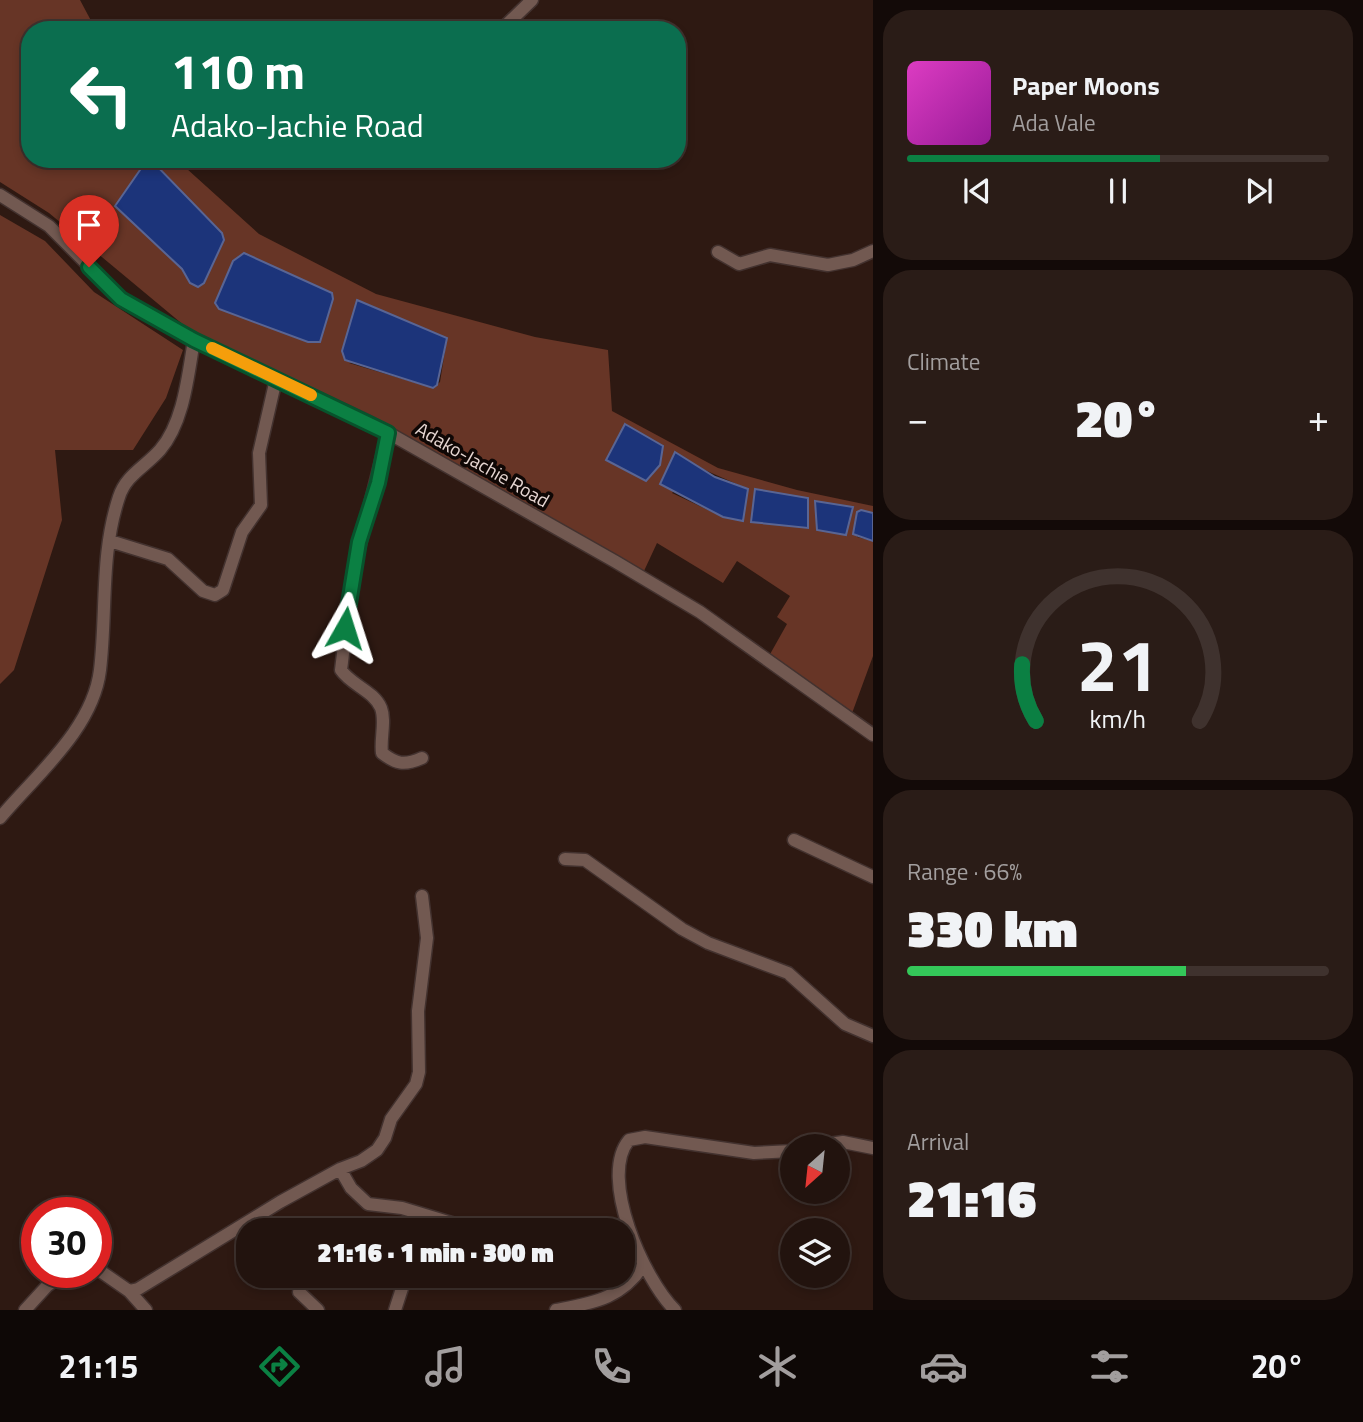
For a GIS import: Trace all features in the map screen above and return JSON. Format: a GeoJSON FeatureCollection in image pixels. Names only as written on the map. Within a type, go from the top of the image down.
{"type":"FeatureCollection","features":[{"type":"Feature","properties":{"kind":"street"},"geometry":{"type":"LineString","coordinates":[[510,21],[532,0]]}},
{"type":"Feature","properties":{"kind":"street","name":"Adako-Jachie Road"},"geometry":{"type":"LineString","coordinates":[[0,195],[48,226],[121,299],[194,340],[388,433],[700,612],[873,735]]}},
{"type":"Feature","properties":{"kind":"street"},"geometry":{"type":"LineString","coordinates":[[718,252],[739,264],[770,255],[828,265],[853,260],[873,251]]}},
{"type":"Feature","properties":{"kind":"street"},"geometry":{"type":"LineString","coordinates":[[0,818],[72,733],[88,706],[100,672],[103,575],[123,485],[161,448],[175,425],[194,340]]}},
{"type":"Feature","properties":{"kind":"street"},"geometry":{"type":"LineString","coordinates":[[110,541],[168,559],[203,591],[215,595],[223,590],[243,532],[261,505],[260,453],[276,379]]}},
{"type":"Feature","properties":{"kind":"street"},"geometry":{"type":"LineString","coordinates":[[388,433],[353,572],[341,670],[347,679],[374,698],[382,709],[382,753],[395,763],[409,764],[422,758]]}},
{"type":"Feature","properties":{"kind":"street"},"geometry":{"type":"LineString","coordinates":[[794,840],[873,877]]}},
{"type":"Feature","properties":{"kind":"street"},"geometry":{"type":"LineString","coordinates":[[565,859],[585,860],[682,929],[708,943],[788,973],[845,1024],[873,1036]]}},
{"type":"Feature","properties":{"kind":"street"},"geometry":{"type":"LineString","coordinates":[[129,1291],[377,1150],[391,1119],[416,1084],[419,1072],[419,1000],[427,939],[422,896]]}},
{"type":"Feature","properties":{"kind":"street"},"geometry":{"type":"LineString","coordinates":[[625,1218],[621,1193],[621,1150],[629,1140],[645,1137],[754,1153],[780,1151]]}},
{"type":"Feature","properties":{"kind":"street"},"geometry":{"type":"LineString","coordinates":[[850,1143],[873,1148]]}},
{"type":"Feature","properties":{"kind":"street"},"geometry":{"type":"LineString","coordinates":[[340,1169],[351,1188],[368,1204],[402,1208],[427,1218]]}},
{"type":"Feature","properties":{"kind":"street"},"geometry":{"type":"LineString","coordinates":[[635,1246],[665,1301],[675,1310]]}},
{"type":"Feature","properties":{"kind":"street"},"geometry":{"type":"LineString","coordinates":[[556,1310],[582,1307],[610,1297],[629,1285],[643,1264]]}},
{"type":"Feature","properties":{"kind":"street"},"geometry":{"type":"LineString","coordinates":[[112,1279],[129,1291],[146,1310]]}},
{"type":"Feature","properties":{"kind":"street"},"geometry":{"type":"LineString","coordinates":[[25,1310],[45,1288]]}},
{"type":"Feature","properties":{"kind":"street"},"geometry":{"type":"LineString","coordinates":[[395,1310],[402,1288]]}},
{"type":"Feature","properties":{"kind":"street"},"geometry":{"type":"LineString","coordinates":[[299,1292],[318,1310]]}},
{"type":"Feature","properties":{"kind":"shaded area"},"geometry":{"type":"Polygon","coordinates":[[[0,0],[80,0],[91,21],[21,21],[21,168],[186,168],[259,234],[376,294],[535,337],[608,350],[612,411],[718,468],[797,490],[873,506],[873,513],[861,510],[857,537],[873,541],[873,656],[851,716],[769,656],[787,624],[777,617],[790,596],[737,561],[723,583],[657,543],[644,571],[482,478],[186,327],[49,213],[0,182],[0,0]],[[447,338],[349,363],[433,388],[440,382],[447,338]],[[698,467],[672,493],[723,517],[743,520],[748,489],[698,467]]]}},
{"type":"Feature","properties":{"kind":"shaded area"},"geometry":{"type":"Polygon","coordinates":[[[0,215],[45,241],[94,292],[183,350],[166,398],[133,450],[55,450],[62,520],[14,670],[0,684],[0,215]]]}},
{"type":"Feature","properties":{"kind":"water"},"geometry":{"type":"Polygon","coordinates":[[[141,168],[159,168],[222,233],[224,240],[204,283],[198,287],[190,283],[182,269],[115,206],[141,168]]]}},
{"type":"Feature","properties":{"kind":"water"},"geometry":{"type":"Polygon","coordinates":[[[244,253],[332,293],[333,299],[320,342],[308,342],[219,309],[215,303],[233,261],[244,253]]]}},
{"type":"Feature","properties":{"kind":"water"},"geometry":{"type":"Polygon","coordinates":[[[357,300],[447,338],[437,385],[433,388],[345,360],[342,351],[357,300]]]}},
{"type":"Feature","properties":{"kind":"water"},"geometry":{"type":"Polygon","coordinates":[[[625,424],[663,446],[660,465],[646,481],[606,460],[625,424]]]}},
{"type":"Feature","properties":{"kind":"water"},"geometry":{"type":"Polygon","coordinates":[[[675,452],[715,477],[748,489],[743,521],[723,517],[660,484],[675,452]]]}},
{"type":"Feature","properties":{"kind":"water"},"geometry":{"type":"Polygon","coordinates":[[[755,489],[808,498],[808,528],[751,522],[755,489]]]}},
{"type":"Feature","properties":{"kind":"water"},"geometry":{"type":"Polygon","coordinates":[[[815,501],[853,507],[846,535],[817,530],[815,501]]]}},
{"type":"Feature","properties":{"kind":"water"},"geometry":{"type":"Polygon","coordinates":[[[861,510],[873,513],[873,541],[853,534],[857,512],[861,510]]]}},
{"type":"Feature","properties":{"kind":"slow traffic"},"geometry":{"type":"LineString","coordinates":[[212,348],[311,395]]}},
{"type":"Feature","properties":{"kind":"route"},"geometry":{"type":"LineString","coordinates":[[89,267],[121,299],[194,340],[388,433],[378,483],[361,531],[345,628]]}}]}
